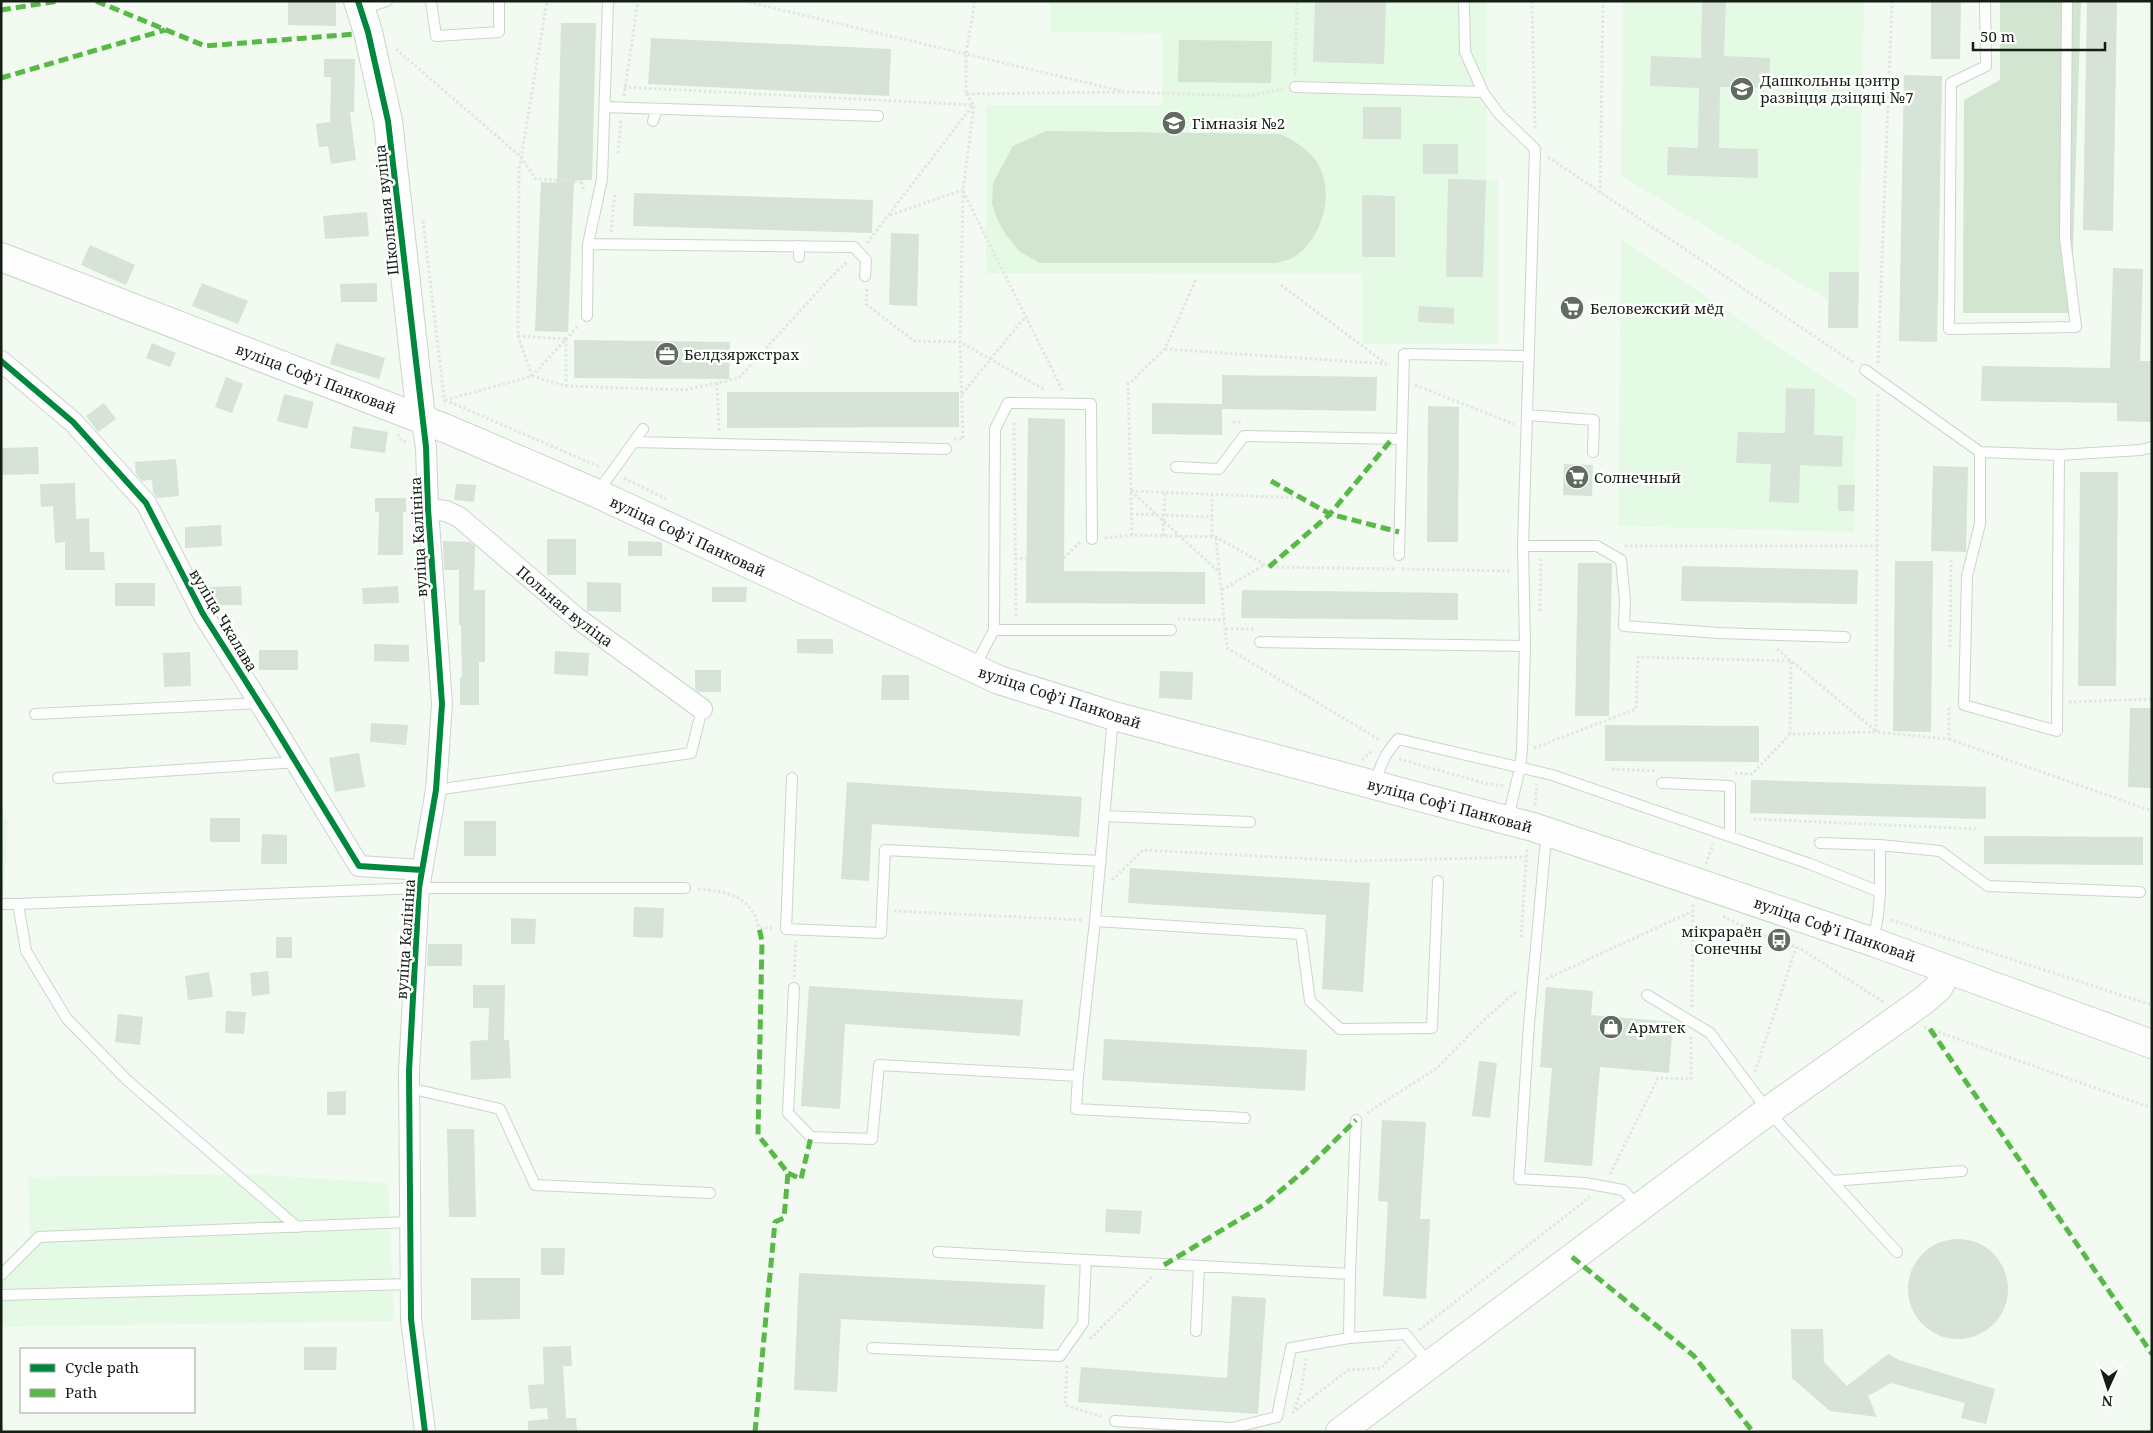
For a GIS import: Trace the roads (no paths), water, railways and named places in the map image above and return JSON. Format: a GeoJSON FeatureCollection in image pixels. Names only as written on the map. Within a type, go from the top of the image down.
{"type":"FeatureCollection","features":[{"type":"Feature","properties":{"kind":"main road","name":"Школьная вуліца"},"geometry":{"type":"LineString","coordinates":[[359,5],[388,121],[421,418]]}},
{"type":"Feature","properties":{"kind":"main road","name":"вуліца Софʼі Панковай"},"geometry":{"type":"LineString","coordinates":[[1,257],[421,418],[604,483],[999,680],[1114,716],[1378,776],[1507,819],[1538,839],[1700,894],[1873,942],[2152,1044]]}},
{"type":"Feature","properties":{"kind":"main road"},"geometry":{"type":"LineString","coordinates":[[1340,1432],[1768,1111],[1938,988],[1948,970]]}},
{"type":"Feature","properties":{"kind":"street","name":"вуліца Чкалава"},"geometry":{"type":"LineString","coordinates":[[1,361],[73,422],[146,503],[203,614],[260,703],[359,866],[421,879]]}},
{"type":"Feature","properties":{"kind":"street","name":"вуліца Калініна"},"geometry":{"type":"LineString","coordinates":[[421,418],[426,447],[428,509],[442,704],[436,790],[421,879],[409,1088],[411,1319],[425,1432]]}},
{"type":"Feature","properties":{"kind":"street","name":"Польная вуліца"},"geometry":{"type":"LineString","coordinates":[[428,509],[446,511],[459,517],[577,618],[702,709]]}},
{"type":"Feature","properties":{"kind":"lane"},"geometry":{"type":"LineString","coordinates":[[359,5],[387,1]]}},
{"type":"Feature","properties":{"kind":"lane"},"geometry":{"type":"LineString","coordinates":[[431,1],[436,36],[499,32],[499,1]]}},
{"type":"Feature","properties":{"kind":"lane"},"geometry":{"type":"LineString","coordinates":[[587,316],[588,244],[602,179],[608,1]]}},
{"type":"Feature","properties":{"kind":"lane"},"geometry":{"type":"LineString","coordinates":[[1464,1],[1464,52],[1483,92],[1499,114],[1535,149],[1524,546],[1525,646],[1522,750],[1520,768],[1507,819]]}},
{"type":"Feature","properties":{"kind":"lane"},"geometry":{"type":"LineString","coordinates":[[1985,1],[1986,66],[1950,83],[1949,329],[2076,327],[2065,238],[2067,1]]}},
{"type":"Feature","properties":{"kind":"lane"},"geometry":{"type":"LineString","coordinates":[[1295,87],[1483,92]]}},
{"type":"Feature","properties":{"kind":"lane"},"geometry":{"type":"LineString","coordinates":[[605,107],[878,116]]}},
{"type":"Feature","properties":{"kind":"lane"},"geometry":{"type":"LineString","coordinates":[[652,121],[657,109]]}},
{"type":"Feature","properties":{"kind":"lane"},"geometry":{"type":"LineString","coordinates":[[588,244],[799,252],[854,247],[866,260],[865,276]]}},
{"type":"Feature","properties":{"kind":"lane"},"geometry":{"type":"LineString","coordinates":[[1399,555],[1404,354],[1529,356]]}},
{"type":"Feature","properties":{"kind":"lane"},"geometry":{"type":"LineString","coordinates":[[1865,370],[1980,452],[2058,455],[2141,450],[2152,447]]}},
{"type":"Feature","properties":{"kind":"lane"},"geometry":{"type":"LineString","coordinates":[[974,669],[994,630],[995,429],[1008,403],[1091,404],[1087,539]]}},
{"type":"Feature","properties":{"kind":"lane"},"geometry":{"type":"LineString","coordinates":[[1527,415],[1594,420],[1593,452]]}},
{"type":"Feature","properties":{"kind":"lane"},"geometry":{"type":"LineString","coordinates":[[604,483],[644,429]]}},
{"type":"Feature","properties":{"kind":"lane"},"geometry":{"type":"LineString","coordinates":[[1176,467],[1219,469],[1244,436],[1402,440]]}},
{"type":"Feature","properties":{"kind":"lane"},"geometry":{"type":"LineString","coordinates":[[634,442],[946,448]]}},
{"type":"Feature","properties":{"kind":"lane"},"geometry":{"type":"LineString","coordinates":[[1980,452],[1980,524],[1968,576],[1964,705],[2058,731],[2058,455]]}},
{"type":"Feature","properties":{"kind":"lane"},"geometry":{"type":"LineString","coordinates":[[1524,546],[1597,546],[1620,560],[1625,600],[1624,626],[1845,637]]}},
{"type":"Feature","properties":{"kind":"lane"},"geometry":{"type":"LineString","coordinates":[[994,630],[1172,630]]}},
{"type":"Feature","properties":{"kind":"lane"},"geometry":{"type":"LineString","coordinates":[[1260,642],[1525,646]]}},
{"type":"Feature","properties":{"kind":"lane"},"geometry":{"type":"LineString","coordinates":[[35,714],[260,703]]}},
{"type":"Feature","properties":{"kind":"lane"},"geometry":{"type":"LineString","coordinates":[[436,790],[691,753],[702,709]]}},
{"type":"Feature","properties":{"kind":"lane"},"geometry":{"type":"LineString","coordinates":[[1114,716],[1076,1109],[1245,1118]]}},
{"type":"Feature","properties":{"kind":"lane"},"geometry":{"type":"LineString","coordinates":[[1378,776],[1386,753],[1398,739],[1552,775],[1810,864],[1880,892]]}},
{"type":"Feature","properties":{"kind":"lane"},"geometry":{"type":"LineString","coordinates":[[58,778],[296,762]]}},
{"type":"Feature","properties":{"kind":"lane"},"geometry":{"type":"LineString","coordinates":[[792,778],[791,929],[881,933],[885,850],[1100,861]]}},
{"type":"Feature","properties":{"kind":"lane"},"geometry":{"type":"LineString","coordinates":[[1662,783],[1730,786],[1730,836]]}},
{"type":"Feature","properties":{"kind":"lane"},"geometry":{"type":"LineString","coordinates":[[1104,816],[1250,822]]}},
{"type":"Feature","properties":{"kind":"lane"},"geometry":{"type":"LineString","coordinates":[[1538,839],[1544,849],[1532,986],[1520,1179],[1585,1184],[1623,1190],[1639,1208]]}},
{"type":"Feature","properties":{"kind":"lane"},"geometry":{"type":"LineString","coordinates":[[1820,843],[1880,844],[1940,851],[1988,886],[2140,892]]}},
{"type":"Feature","properties":{"kind":"lane"},"geometry":{"type":"LineString","coordinates":[[1873,942],[1880,892],[1880,844]]}},
{"type":"Feature","properties":{"kind":"lane"},"geometry":{"type":"LineString","coordinates":[[1,904],[421,879],[685,888]]}},
{"type":"Feature","properties":{"kind":"lane"},"geometry":{"type":"LineString","coordinates":[[1095,921],[1301,934],[1310,1001],[1340,1030],[1432,1028],[1438,881]]}},
{"type":"Feature","properties":{"kind":"lane"},"geometry":{"type":"LineString","coordinates":[[18,904],[26,951],[67,1019],[128,1081],[297,1226]]}},
{"type":"Feature","properties":{"kind":"lane"},"geometry":{"type":"LineString","coordinates":[[794,988],[788,1112],[811,1137],[872,1139],[879,1065],[1078,1076]]}},
{"type":"Feature","properties":{"kind":"lane"},"geometry":{"type":"LineString","coordinates":[[1647,995],[1710,1033],[1768,1111],[1897,1252]]}},
{"type":"Feature","properties":{"kind":"lane"},"geometry":{"type":"LineString","coordinates":[[409,1088],[500,1109],[535,1185],[710,1193]]}},
{"type":"Feature","properties":{"kind":"lane"},"geometry":{"type":"LineString","coordinates":[[1349,1338],[1356,1120]]}},
{"type":"Feature","properties":{"kind":"lane"},"geometry":{"type":"LineString","coordinates":[[1832,1181],[1962,1171]]}},
{"type":"Feature","properties":{"kind":"lane"},"geometry":{"type":"LineString","coordinates":[[1,1276],[39,1238],[410,1222]]}},
{"type":"Feature","properties":{"kind":"lane"},"geometry":{"type":"LineString","coordinates":[[938,1252],[1350,1274]]}},
{"type":"Feature","properties":{"kind":"lane"},"geometry":{"type":"LineString","coordinates":[[872,1348],[1060,1356],[1083,1323],[1086,1260]]}},
{"type":"Feature","properties":{"kind":"lane"},"geometry":{"type":"LineString","coordinates":[[1196,1331],[1199,1267]]}},
{"type":"Feature","properties":{"kind":"lane"},"geometry":{"type":"LineString","coordinates":[[1,1295],[411,1284]]}},
{"type":"Feature","properties":{"kind":"lane"},"geometry":{"type":"LineString","coordinates":[[1115,1421],[1232,1428],[1276,1417],[1291,1348],[1349,1338],[1406,1334],[1430,1364]]}},
{"type":"Feature","properties":{"kind":"place","name":"Дашкольны цэнтр развіцця дзіцяці №7"},"geometry":{"type":"Point","coordinates":[1742,89]}},
{"type":"Feature","properties":{"kind":"place","name":"Гімназія №2"},"geometry":{"type":"Point","coordinates":[1174,123]}},
{"type":"Feature","properties":{"kind":"place","name":"Беловежский мёд"},"geometry":{"type":"Point","coordinates":[1572,308]}},
{"type":"Feature","properties":{"kind":"place","name":"Белдзяржстрах"},"geometry":{"type":"Point","coordinates":[667,354]}},
{"type":"Feature","properties":{"kind":"place","name":"Солнечный"},"geometry":{"type":"Point","coordinates":[1577,477]}},
{"type":"Feature","properties":{"kind":"place","name":"мікрараён Сонечны"},"geometry":{"type":"Point","coordinates":[1779,940]}},
{"type":"Feature","properties":{"kind":"place","name":"Армтек"},"geometry":{"type":"Point","coordinates":[1611,1027]}}]}
